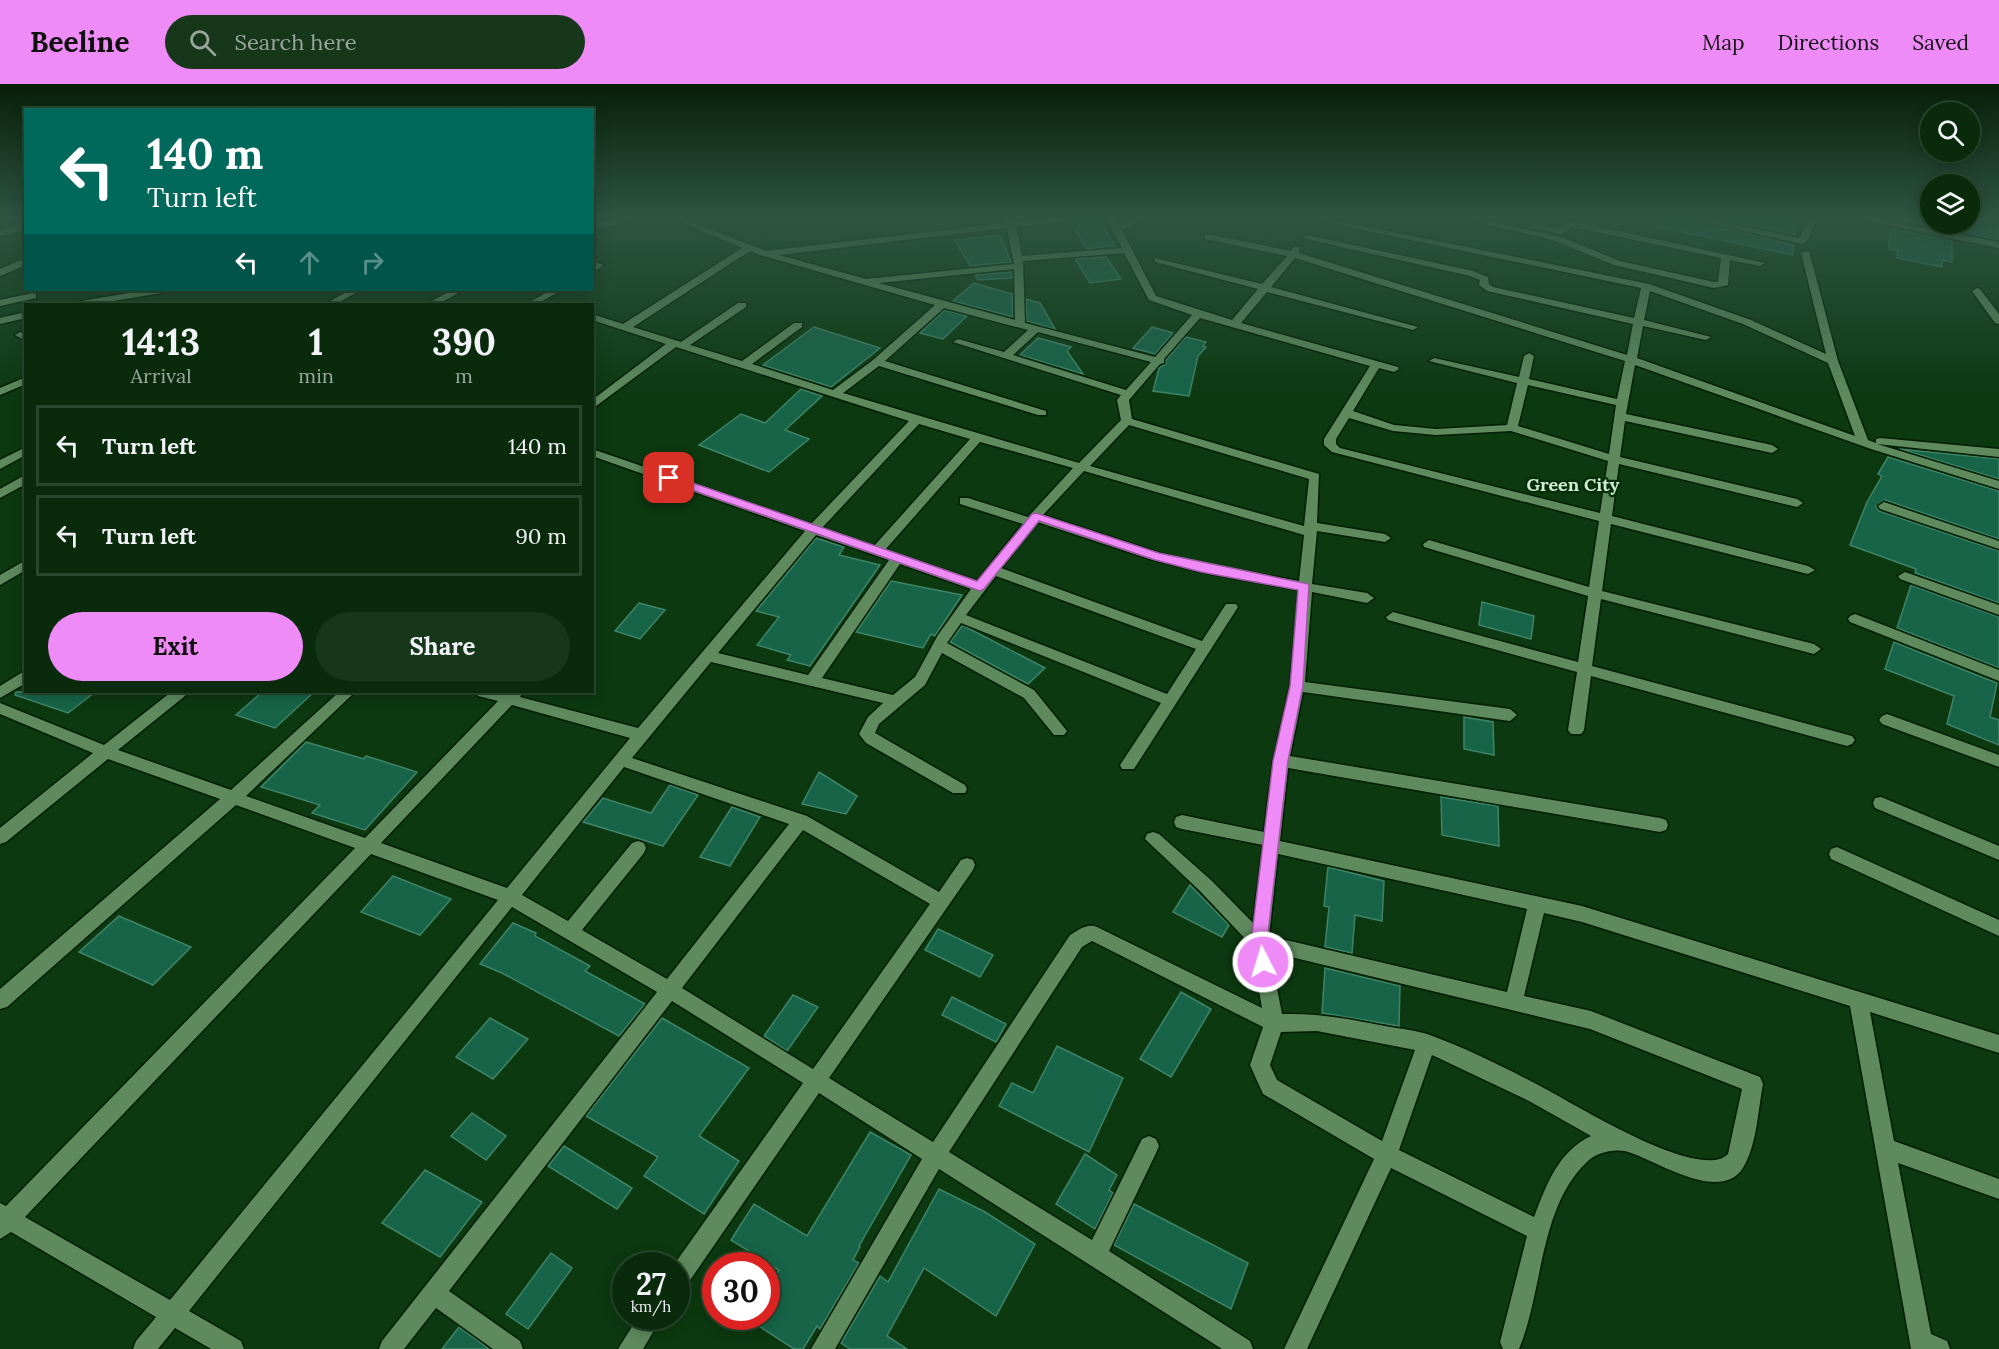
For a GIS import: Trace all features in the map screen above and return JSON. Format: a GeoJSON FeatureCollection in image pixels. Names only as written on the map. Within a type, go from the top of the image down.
{"type":"FeatureCollection","features":[{"type":"Feature","properties":{"kind":"street"},"geometry":{"type":"LineString","coordinates":[[625,327],[703,277]]}},
{"type":"Feature","properties":{"kind":"street"},"geometry":{"type":"LineString","coordinates":[[844,277],[1160,361]]}},
{"type":"Feature","properties":{"kind":"street"},"geometry":{"type":"LineString","coordinates":[[861,282],[900,277]]}},
{"type":"Feature","properties":{"kind":"street"},"geometry":{"type":"LineString","coordinates":[[1019,277],[1020,324]]}},
{"type":"Feature","properties":{"kind":"street"},"geometry":{"type":"LineString","coordinates":[[1141,277],[1152,298],[1234,325],[1394,369]]}},
{"type":"Feature","properties":{"kind":"street"},"geometry":{"type":"LineString","coordinates":[[1222,277],[1413,327]]}},
{"type":"Feature","properties":{"kind":"street"},"geometry":{"type":"LineString","coordinates":[[1234,325],[1273,277]]}},
{"type":"Feature","properties":{"kind":"street"},"geometry":{"type":"LineString","coordinates":[[1367,277],[1629,359],[1862,441],[1999,485]]}},
{"type":"Feature","properties":{"kind":"street"},"geometry":{"type":"LineString","coordinates":[[1480,277],[1485,279],[1484,285],[1491,289],[1706,338]]}},
{"type":"Feature","properties":{"kind":"street"},"geometry":{"type":"LineString","coordinates":[[1602,277],[1646,286],[1699,304],[1747,322],[1833,361]]}},
{"type":"Feature","properties":{"kind":"street"},"geometry":{"type":"LineString","coordinates":[[1679,277],[1714,285],[1723,285],[1724,277]]}},
{"type":"Feature","properties":{"kind":"street"},"geometry":{"type":"LineString","coordinates":[[1812,277],[1833,361],[1862,441]]}},
{"type":"Feature","properties":{"kind":"street"},"geometry":{"type":"LineString","coordinates":[[1699,304],[1709,297],[1714,285]]}},
{"type":"Feature","properties":{"kind":"street"},"geometry":{"type":"LineString","coordinates":[[1576,730],[1613,459],[1629,359],[1646,286]]}},
{"type":"Feature","properties":{"kind":"street"},"geometry":{"type":"LineString","coordinates":[[90,303],[156,291]]}},
{"type":"Feature","properties":{"kind":"street"},"geometry":{"type":"LineString","coordinates":[[332,303],[354,291]]}},
{"type":"Feature","properties":{"kind":"street"},"geometry":{"type":"LineString","coordinates":[[433,303],[457,291]]}},
{"type":"Feature","properties":{"kind":"street"},"geometry":{"type":"LineString","coordinates":[[534,303],[555,291]]}},
{"type":"Feature","properties":{"kind":"street"},"geometry":{"type":"LineString","coordinates":[[1977,291],[1999,321]]}},
{"type":"Feature","properties":{"kind":"street"},"geometry":{"type":"LineString","coordinates":[[0,303],[33,296]]}},
{"type":"Feature","properties":{"kind":"street"},"geometry":{"type":"LineString","coordinates":[[834,394],[877,362],[942,304]]}},
{"type":"Feature","properties":{"kind":"street"},"geometry":{"type":"LineString","coordinates":[[594,405],[679,344],[742,305]]}},
{"type":"Feature","properties":{"kind":"street"},"geometry":{"type":"LineString","coordinates":[[1127,421],[1123,400],[1160,361],[1198,314]]}},
{"type":"Feature","properties":{"kind":"street"},"geometry":{"type":"LineString","coordinates":[[0,321],[24,315]]}},
{"type":"Feature","properties":{"kind":"street"},"geometry":{"type":"LineString","coordinates":[[594,318],[917,420],[1083,467],[1309,529],[1385,538]]}},
{"type":"Feature","properties":{"kind":"street"},"geometry":{"type":"LineString","coordinates":[[744,365],[798,325]]}},
{"type":"Feature","properties":{"kind":"street"},"geometry":{"type":"LineString","coordinates":[[1006,356],[1035,328]]}},
{"type":"Feature","properties":{"kind":"street"},"geometry":{"type":"LineString","coordinates":[[958,342],[1129,394]]}},
{"type":"Feature","properties":{"kind":"street"},"geometry":{"type":"LineString","coordinates":[[1512,428],[1529,356]]}},
{"type":"Feature","properties":{"kind":"street"},"geometry":{"type":"LineString","coordinates":[[1434,361],[1524,382],[1772,449]]}},
{"type":"Feature","properties":{"kind":"street"},"geometry":{"type":"LineString","coordinates":[[877,362],[1042,413]]}},
{"type":"Feature","properties":{"kind":"street"},"geometry":{"type":"LineString","coordinates":[[1376,364],[1330,439],[1330,445],[1336,450],[1808,570]]}},
{"type":"Feature","properties":{"kind":"street"},"geometry":{"type":"LineString","coordinates":[[0,392],[24,381]]}},
{"type":"Feature","properties":{"kind":"street"},"geometry":{"type":"LineString","coordinates":[[1346,412],[1367,421],[1404,429],[1436,432],[1512,428],[1613,459],[1797,503]]}},
{"type":"Feature","properties":{"kind":"street"},"geometry":{"type":"LineString","coordinates":[[144,1349],[641,735],[814,529],[917,420]]}},
{"type":"Feature","properties":{"kind":"street"},"geometry":{"type":"LineString","coordinates":[[959,789],[871,739],[867,734],[868,727],[920,681],[939,645],[980,586],[1034,519],[1127,421]]}},
{"type":"Feature","properties":{"kind":"street"},"geometry":{"type":"LineString","coordinates":[[1127,421],[1315,477],[1297,686],[1281,761],[1259,942],[1274,1023],[1260,1065],[1270,1087],[1387,1155],[1539,1231]]}},
{"type":"Feature","properties":{"kind":"street"},"geometry":{"type":"LineString","coordinates":[[877,551],[978,437]]}},
{"type":"Feature","properties":{"kind":"street"},"geometry":{"type":"LineString","coordinates":[[1862,441],[1999,453]]}},
{"type":"Feature","properties":{"kind":"street"},"geometry":{"type":"LineString","coordinates":[[0,465],[24,451]]}},
{"type":"Feature","properties":{"kind":"street"},"geometry":{"type":"LineString","coordinates":[[594,453],[980,586]]}},
{"type":"Feature","properties":{"kind":"street"},"geometry":{"type":"LineString","coordinates":[[0,473],[24,479]]}},
{"type":"Feature","properties":{"kind":"street"},"geometry":{"type":"LineString","coordinates":[[0,494],[24,480]]}},
{"type":"Feature","properties":{"kind":"street"},"geometry":{"type":"LineString","coordinates":[[964,501],[1201,568],[1367,598]]}},
{"type":"Feature","properties":{"kind":"street"},"geometry":{"type":"LineString","coordinates":[[1884,506],[1999,545]]}},
{"type":"Feature","properties":{"kind":"street"},"geometry":{"type":"LineString","coordinates":[[1429,544],[1594,593],[1815,649]]}},
{"type":"Feature","properties":{"kind":"street"},"geometry":{"type":"LineString","coordinates":[[812,681],[897,558]]}},
{"type":"Feature","properties":{"kind":"street"},"geometry":{"type":"LineString","coordinates":[[0,581],[24,565]]}},
{"type":"Feature","properties":{"kind":"street"},"geometry":{"type":"LineString","coordinates":[[993,570],[1205,647]]}},
{"type":"Feature","properties":{"kind":"street"},"geometry":{"type":"LineString","coordinates":[[1905,576],[1999,610]]}},
{"type":"Feature","properties":{"kind":"street"},"geometry":{"type":"LineString","coordinates":[[1128,765],[1231,607]]}},
{"type":"Feature","properties":{"kind":"street"},"geometry":{"type":"LineString","coordinates":[[959,617],[1170,700]]}},
{"type":"Feature","properties":{"kind":"street"},"geometry":{"type":"LineString","coordinates":[[1393,617],[1847,741]]}},
{"type":"Feature","properties":{"kind":"street"},"geometry":{"type":"LineString","coordinates":[[1855,619],[1999,676]]}},
{"type":"Feature","properties":{"kind":"street"},"geometry":{"type":"LineString","coordinates":[[939,645],[1029,694],[1059,731]]}},
{"type":"Feature","properties":{"kind":"street"},"geometry":{"type":"LineString","coordinates":[[708,656],[895,701]]}},
{"type":"Feature","properties":{"kind":"street"},"geometry":{"type":"LineString","coordinates":[[0,693],[24,676]]}},
{"type":"Feature","properties":{"kind":"street"},"geometry":{"type":"LineString","coordinates":[[1297,686],[1510,715]]}},
{"type":"Feature","properties":{"kind":"street"},"geometry":{"type":"LineString","coordinates":[[0,837],[179,693]]}},
{"type":"Feature","properties":{"kind":"street"},"geometry":{"type":"LineString","coordinates":[[0,1001],[234,797],[347,693]]}},
{"type":"Feature","properties":{"kind":"street"},"geometry":{"type":"LineString","coordinates":[[490,693],[512,696],[641,735]]}},
{"type":"Feature","properties":{"kind":"street"},"geometry":{"type":"LineString","coordinates":[[233,1349],[3,1220],[512,696]]}},
{"type":"Feature","properties":{"kind":"street"},"geometry":{"type":"LineString","coordinates":[[0,708],[106,752],[511,897],[668,989],[1096,1255],[1242,1349]]}},
{"type":"Feature","properties":{"kind":"street"},"geometry":{"type":"LineString","coordinates":[[1887,720],[1999,761]]}},
{"type":"Feature","properties":{"kind":"street"},"geometry":{"type":"LineString","coordinates":[[621,760],[801,821],[941,902]]}},
{"type":"Feature","properties":{"kind":"street"},"geometry":{"type":"LineString","coordinates":[[1281,761],[1660,825]]}},
{"type":"Feature","properties":{"kind":"street"},"geometry":{"type":"LineString","coordinates":[[1881,803],[1999,853]]}},
{"type":"Feature","properties":{"kind":"street"},"geometry":{"type":"LineString","coordinates":[[390,1349],[801,821]]}},
{"type":"Feature","properties":{"kind":"street"},"geometry":{"type":"LineString","coordinates":[[1182,822],[1582,914],[1999,1044]]}},
{"type":"Feature","properties":{"kind":"street"},"geometry":{"type":"LineString","coordinates":[[822,1349],[936,1155],[1076,941],[1091,932],[1274,1023],[1317,1022],[1427,1043],[1536,1094],[1584,1123],[1689,1167],[1713,1173],[1726,1171],[1736,1161],[1753,1084],[1591,1020],[1259,942],[1206,886],[1153,839]]}},
{"type":"Feature","properties":{"kind":"street"},"geometry":{"type":"LineString","coordinates":[[570,932],[638,848]]}},
{"type":"Feature","properties":{"kind":"street"},"geometry":{"type":"LineString","coordinates":[[1837,854],[1999,928]]}},
{"type":"Feature","properties":{"kind":"street"},"geometry":{"type":"LineString","coordinates":[[690,1261],[967,865]]}},
{"type":"Feature","properties":{"kind":"street"},"geometry":{"type":"LineString","coordinates":[[1514,1001],[1537,904]]}},
{"type":"Feature","properties":{"kind":"street"},"geometry":{"type":"LineString","coordinates":[[1858,1000],[1927,1346]]}},
{"type":"Feature","properties":{"kind":"street"},"geometry":{"type":"LineString","coordinates":[[1295,1349],[1387,1155],[1427,1043]]}},
{"type":"Feature","properties":{"kind":"street"},"geometry":{"type":"LineString","coordinates":[[1511,1342],[1539,1231],[1557,1185],[1572,1162],[1593,1144],[1624,1141]]}},
{"type":"Feature","properties":{"kind":"street"},"geometry":{"type":"LineString","coordinates":[[1096,1255],[1149,1146]]}},
{"type":"Feature","properties":{"kind":"street"},"geometry":{"type":"LineString","coordinates":[[1886,1148],[1999,1189]]}},
{"type":"Feature","properties":{"kind":"street"},"geometry":{"type":"LineString","coordinates":[[433,1293],[513,1349]]}},
{"type":"Feature","properties":{"kind":"street"},"geometry":{"type":"LineString","coordinates":[[629,1349],[642,1330]]}},
{"type":"Feature","properties":{"kind":"building"},"geometry":{"type":"Polygon","coordinates":[[[976,277],[1012,277],[1012,278],[978,280],[976,277]]]}},
{"type":"Feature","properties":{"kind":"building"},"geometry":{"type":"Polygon","coordinates":[[[1086,277],[1120,277],[1121,279],[1090,283],[1086,277]]]}},
{"type":"Feature","properties":{"kind":"building"},"geometry":{"type":"Polygon","coordinates":[[[974,283],[1012,294],[1013,317],[953,301],[974,283]]]}},
{"type":"Feature","properties":{"kind":"building"},"geometry":{"type":"Polygon","coordinates":[[[1026,299],[1040,303],[1055,329],[1027,321],[1026,299]]]}},
{"type":"Feature","properties":{"kind":"building"},"geometry":{"type":"Polygon","coordinates":[[[945,310],[967,316],[943,339],[920,333],[945,310]]]}},
{"type":"Feature","properties":{"kind":"building"},"geometry":{"type":"Polygon","coordinates":[[[814,327],[880,348],[831,387],[763,365],[814,327]]]}},
{"type":"Feature","properties":{"kind":"building"},"geometry":{"type":"Polygon","coordinates":[[[1152,327],[1173,333],[1155,354],[1133,348],[1152,327]]]}},
{"type":"Feature","properties":{"kind":"building"},"geometry":{"type":"Polygon","coordinates":[[[1186,337],[1206,342],[1203,346],[1206,347],[1198,356],[1189,396],[1153,391],[1159,368],[1166,364],[1166,360],[1186,337]]]}},
{"type":"Feature","properties":{"kind":"building"},"geometry":{"type":"Polygon","coordinates":[[[1038,338],[1071,347],[1067,351],[1083,374],[1020,355],[1038,338]]]}},
{"type":"Feature","properties":{"kind":"building"},"geometry":{"type":"Polygon","coordinates":[[[801,389],[822,396],[785,430],[809,439],[769,472],[699,445],[741,414],[765,423],[801,389]]]}},
{"type":"Feature","properties":{"kind":"building"},"geometry":{"type":"Polygon","coordinates":[[[1900,449],[1999,459],[1999,479],[1900,449]]]}},
{"type":"Feature","properties":{"kind":"building"},"geometry":{"type":"Polygon","coordinates":[[[1888,457],[1999,491],[1999,539],[1885,500],[1876,506],[1879,511],[1999,551],[1999,603],[1915,573],[1916,569],[1850,545],[1867,502],[1882,476],[1878,474],[1888,457]]]}},
{"type":"Feature","properties":{"kind":"building"},"geometry":{"type":"Polygon","coordinates":[[[816,538],[844,547],[839,555],[880,565],[810,666],[787,660],[791,655],[757,645],[779,617],[756,611],[816,538]]]}},
{"type":"Feature","properties":{"kind":"building"},"geometry":{"type":"Polygon","coordinates":[[[891,581],[962,595],[935,636],[931,634],[923,648],[856,632],[891,581]]]}},
{"type":"Feature","properties":{"kind":"building"},"geometry":{"type":"Polygon","coordinates":[[[1911,585],[1999,617],[1999,668],[1897,628],[1911,585]]]}},
{"type":"Feature","properties":{"kind":"building"},"geometry":{"type":"Polygon","coordinates":[[[1482,602],[1534,616],[1531,639],[1479,625],[1482,602]]]}},
{"type":"Feature","properties":{"kind":"building"},"geometry":{"type":"Polygon","coordinates":[[[639,603],[665,610],[640,639],[615,631],[639,603]]]}},
{"type":"Feature","properties":{"kind":"building"},"geometry":{"type":"Polygon","coordinates":[[[962,626],[1045,668],[1028,684],[950,642],[962,626]]]}},
{"type":"Feature","properties":{"kind":"building"},"geometry":{"type":"Polygon","coordinates":[[[1894,642],[1997,683],[1990,717],[1999,720],[1999,745],[1947,724],[1954,696],[1885,669],[1894,642]]]}},
{"type":"Feature","properties":{"kind":"building"},"geometry":{"type":"Polygon","coordinates":[[[16,692],[94,693],[68,713],[15,695],[16,692]]]}},
{"type":"Feature","properties":{"kind":"building"},"geometry":{"type":"Polygon","coordinates":[[[261,693],[313,693],[275,728],[236,715],[261,693]]]}},
{"type":"Feature","properties":{"kind":"building"},"geometry":{"type":"Polygon","coordinates":[[[1464,717],[1493,722],[1494,755],[1464,749],[1464,717]]]}},
{"type":"Feature","properties":{"kind":"building"},"geometry":{"type":"Polygon","coordinates":[[[306,742],[364,759],[366,756],[417,772],[365,830],[312,813],[320,805],[261,787],[306,742]]]}},
{"type":"Feature","properties":{"kind":"building"},"geometry":{"type":"Polygon","coordinates":[[[819,772],[857,796],[846,814],[802,804],[819,772]]]}},
{"type":"Feature","properties":{"kind":"building"},"geometry":{"type":"Polygon","coordinates":[[[670,785],[698,795],[663,846],[583,822],[603,798],[651,813],[670,785]]]}},
{"type":"Feature","properties":{"kind":"building"},"geometry":{"type":"Polygon","coordinates":[[[1441,797],[1498,806],[1499,846],[1442,835],[1441,797]]]}},
{"type":"Feature","properties":{"kind":"building"},"geometry":{"type":"Polygon","coordinates":[[[732,807],[760,817],[730,866],[700,857],[732,807]]]}},
{"type":"Feature","properties":{"kind":"building"},"geometry":{"type":"Polygon","coordinates":[[[1328,867],[1384,881],[1382,921],[1355,915],[1352,953],[1325,947],[1329,907],[1324,906],[1328,867]]]}},
{"type":"Feature","properties":{"kind":"building"},"geometry":{"type":"Polygon","coordinates":[[[393,876],[451,899],[420,935],[361,912],[393,876]]]}},
{"type":"Feature","properties":{"kind":"building"},"geometry":{"type":"Polygon","coordinates":[[[1190,885],[1229,925],[1222,937],[1173,912],[1190,885]]]}},
{"type":"Feature","properties":{"kind":"building"},"geometry":{"type":"Polygon","coordinates":[[[119,916],[191,947],[153,985],[79,952],[119,916]]]}},
{"type":"Feature","properties":{"kind":"building"},"geometry":{"type":"Polygon","coordinates":[[[513,923],[536,933],[535,936],[590,966],[585,971],[645,1004],[619,1036],[502,973],[480,964],[513,923]]]}},
{"type":"Feature","properties":{"kind":"building"},"geometry":{"type":"Polygon","coordinates":[[[938,929],[993,955],[980,977],[925,950],[938,929]]]}},
{"type":"Feature","properties":{"kind":"building"},"geometry":{"type":"Polygon","coordinates":[[[1325,968],[1400,986],[1399,1026],[1322,1013],[1325,968]]]}},
{"type":"Feature","properties":{"kind":"building"},"geometry":{"type":"Polygon","coordinates":[[[1181,992],[1211,1009],[1171,1077],[1140,1059],[1181,992]]]}},
{"type":"Feature","properties":{"kind":"building"},"geometry":{"type":"Polygon","coordinates":[[[793,995],[818,1007],[787,1051],[764,1036],[793,995]]]}},
{"type":"Feature","properties":{"kind":"building"},"geometry":{"type":"Polygon","coordinates":[[[952,997],[1006,1024],[996,1042],[942,1015],[952,997]]]}},
{"type":"Feature","properties":{"kind":"building"},"geometry":{"type":"Polygon","coordinates":[[[490,1018],[528,1039],[493,1079],[456,1057],[490,1018]]]}},
{"type":"Feature","properties":{"kind":"building"},"geometry":{"type":"Polygon","coordinates":[[[662,1018],[749,1068],[699,1136],[739,1161],[704,1214],[644,1176],[658,1157],[586,1116],[662,1018]]]}},
{"type":"Feature","properties":{"kind":"building"},"geometry":{"type":"Polygon","coordinates":[[[1057,1046],[1123,1078],[1089,1152],[999,1106],[1012,1083],[1033,1093],[1057,1046]]]}},
{"type":"Feature","properties":{"kind":"building"},"geometry":{"type":"Polygon","coordinates":[[[472,1113],[506,1136],[486,1160],[451,1136],[472,1113]]]}},
{"type":"Feature","properties":{"kind":"building"},"geometry":{"type":"Polygon","coordinates":[[[870,1132],[911,1155],[859,1246],[853,1260],[859,1263],[820,1329],[817,1326],[803,1349],[794,1349],[765,1330],[780,1330],[780,1252],[750,1252],[731,1240],[754,1204],[807,1236],[870,1132]]]}},
{"type":"Feature","properties":{"kind":"building"},"geometry":{"type":"Polygon","coordinates":[[[564,1146],[632,1188],[617,1209],[548,1166],[564,1146]]]}},
{"type":"Feature","properties":{"kind":"building"},"geometry":{"type":"Polygon","coordinates":[[[1085,1154],[1117,1175],[1109,1190],[1113,1193],[1095,1229],[1056,1204],[1085,1154]]]}},
{"type":"Feature","properties":{"kind":"building"},"geometry":{"type":"Polygon","coordinates":[[[425,1170],[482,1202],[440,1257],[382,1223],[425,1170]]]}},
{"type":"Feature","properties":{"kind":"building"},"geometry":{"type":"Polygon","coordinates":[[[939,1189],[985,1212],[1035,1244],[996,1316],[924,1268],[887,1336],[907,1349],[850,1349],[841,1343],[880,1276],[888,1282],[939,1189]]]}},
{"type":"Feature","properties":{"kind":"building"},"geometry":{"type":"Polygon","coordinates":[[[1134,1204],[1248,1263],[1231,1309],[1114,1245],[1134,1204]]]}},
{"type":"Feature","properties":{"kind":"building"},"geometry":{"type":"Polygon","coordinates":[[[551,1253],[572,1268],[528,1329],[506,1314],[551,1253]]]}},
{"type":"Feature","properties":{"kind":"building"},"geometry":{"type":"Polygon","coordinates":[[[459,1327],[489,1349],[442,1349],[459,1327]]]}},
{"type":"Feature","properties":{"kind":"district","name":"Green City"},"geometry":{"type":"Point","coordinates":[1573,484]}},
{"type":"Feature","properties":{"kind":"route"},"geometry":{"type":"LineString","coordinates":[[669,478],[980,586],[1036,516],[1155,556],[1201,568],[1305,587],[1297,686],[1281,761],[1259,942],[1263,962]]}}]}
